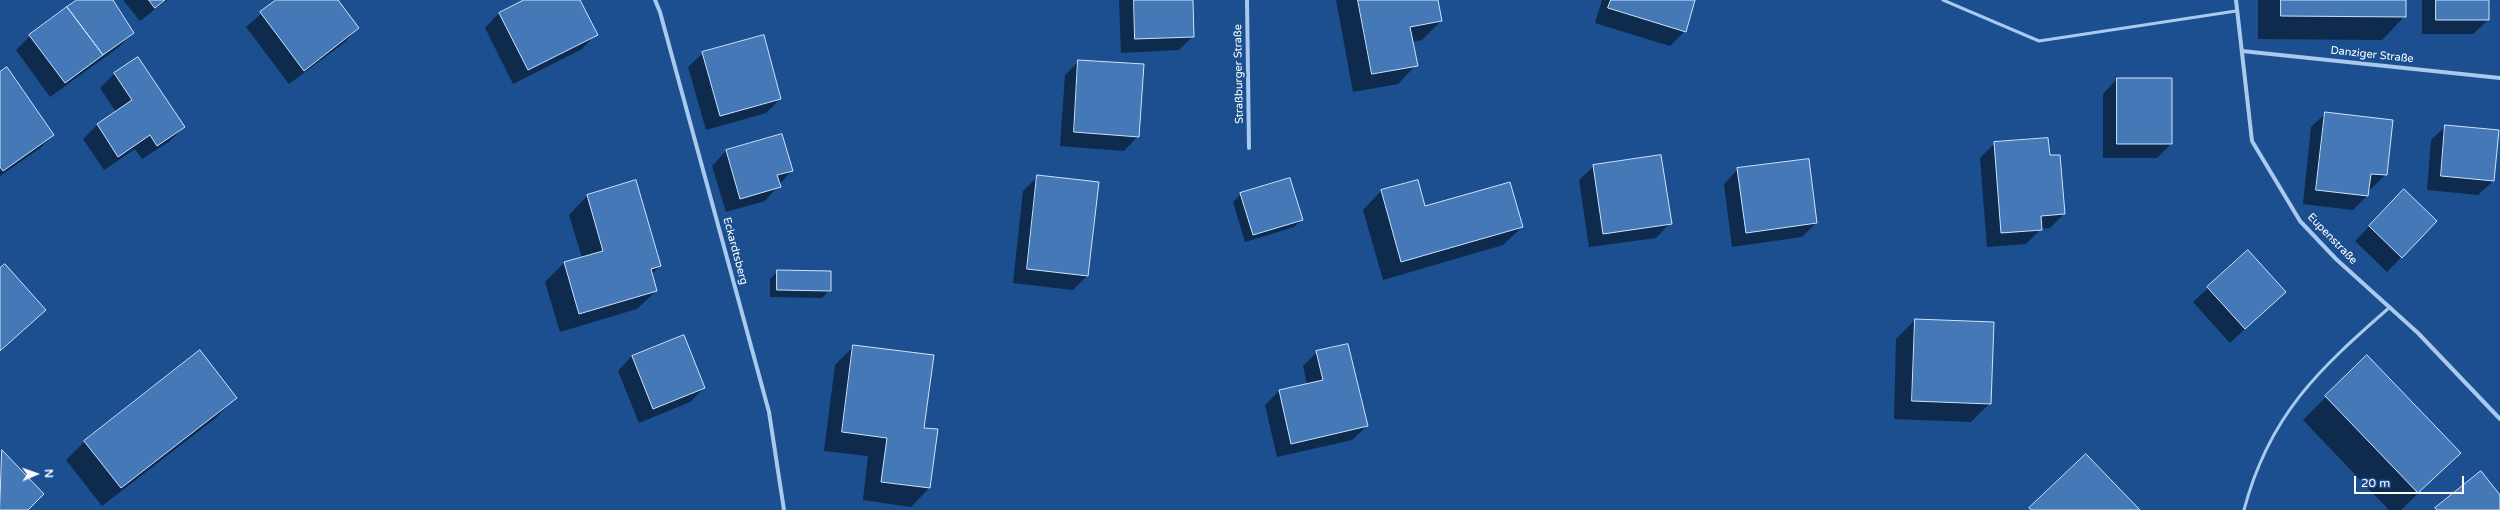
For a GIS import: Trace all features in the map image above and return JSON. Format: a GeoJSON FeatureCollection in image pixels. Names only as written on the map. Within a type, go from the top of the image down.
{"type":"FeatureCollection","features":[{"type":"Feature","properties":{"kind":"street","name":"Eckardtsberg"},"geometry":{"type":"LineString","coordinates":[[655,0],[660,12],[769,412],[784,510]]}},
{"type":"Feature","properties":{"kind":"street","name":"Straßburger Straße"},"geometry":{"type":"LineString","coordinates":[[1247,0],[1249,148]]}},
{"type":"Feature","properties":{"kind":"street","name":"Eupenstraße"},"geometry":{"type":"LineString","coordinates":[[2236,0],[2236,11],[2252,140],[2300,221],[2336,259],[2390,307],[2500,419]]}},
{"type":"Feature","properties":{"kind":"street","name":"Danziger Straße"},"geometry":{"type":"LineString","coordinates":[[2242,51],[2500,78]]}},
{"type":"Feature","properties":{"kind":"lane"},"geometry":{"type":"LineString","coordinates":[[1943,0],[2039,41],[2236,11]]}},
{"type":"Feature","properties":{"kind":"lane"},"geometry":{"type":"LineString","coordinates":[[2244,510],[2252,479],[2268,444],[2298,396],[2332,358],[2390,307]]}},
{"type":"Feature","properties":{"kind":"building"},"geometry":{"type":"Polygon","coordinates":[[[77,0],[113,0],[134,33],[103,55],[67,7],[77,0]]]}},
{"type":"Feature","properties":{"kind":"building"},"geometry":{"type":"Polygon","coordinates":[[[149,0],[165,0],[155,8],[149,0]]]}},
{"type":"Feature","properties":{"kind":"building"},"geometry":{"type":"Polygon","coordinates":[[[276,0],[338,0],[359,28],[304,71],[260,12],[276,0]]]}},
{"type":"Feature","properties":{"kind":"building"},"geometry":{"type":"Polygon","coordinates":[[[524,0],[580,0],[598,35],[528,70],[499,13],[524,0]]]}},
{"type":"Feature","properties":{"kind":"building"},"geometry":{"type":"Polygon","coordinates":[[[1134,0],[1193,0],[1194,37],[1135,39],[1134,0]]]}},
{"type":"Feature","properties":{"kind":"building"},"geometry":{"type":"Polygon","coordinates":[[[1358,0],[1438,0],[1442,21],[1410,27],[1418,66],[1372,74],[1358,0]]]}},
{"type":"Feature","properties":{"kind":"building"},"geometry":{"type":"Polygon","coordinates":[[[1611,0],[1695,0],[1686,32],[1608,8],[1611,0]]]}},
{"type":"Feature","properties":{"kind":"building"},"geometry":{"type":"Polygon","coordinates":[[[2281,0],[2406,0],[2406,17],[2281,16],[2281,0]]]}},
{"type":"Feature","properties":{"kind":"building"},"geometry":{"type":"Polygon","coordinates":[[[2436,0],[2489,0],[2489,20],[2436,20],[2436,0]]]}},
{"type":"Feature","properties":{"kind":"building"},"geometry":{"type":"Polygon","coordinates":[[[67,7],[103,55],[65,83],[29,35],[67,7]]]}},
{"type":"Feature","properties":{"kind":"building"},"geometry":{"type":"Polygon","coordinates":[[[764,35],[781,99],[720,116],[702,52],[764,35]]]}},
{"type":"Feature","properties":{"kind":"building"},"geometry":{"type":"Polygon","coordinates":[[[138,57],[185,127],[157,146],[150,135],[118,157],[97,124],[132,100],[114,73],[138,57]]]}},
{"type":"Feature","properties":{"kind":"building"},"geometry":{"type":"Polygon","coordinates":[[[1078,60],[1144,64],[1139,137],[1074,132],[1078,60]]]}},
{"type":"Feature","properties":{"kind":"building"},"geometry":{"type":"Polygon","coordinates":[[[7,67],[54,135],[3,171],[0,167],[0,72],[7,67]]]}},
{"type":"Feature","properties":{"kind":"building"},"geometry":{"type":"Polygon","coordinates":[[[2117,78],[2172,78],[2172,144],[2117,144],[2117,78]]]}},
{"type":"Feature","properties":{"kind":"building"},"geometry":{"type":"Polygon","coordinates":[[[2325,112],[2393,120],[2387,175],[2371,174],[2368,196],[2316,190],[2325,112]]]}},
{"type":"Feature","properties":{"kind":"building"},"geometry":{"type":"Polygon","coordinates":[[[2445,125],[2499,130],[2494,181],[2441,176],[2445,125]]]}},
{"type":"Feature","properties":{"kind":"building"},"geometry":{"type":"Polygon","coordinates":[[[782,134],[793,171],[777,175],[781,187],[740,199],[726,150],[782,134]]]}},
{"type":"Feature","properties":{"kind":"building"},"geometry":{"type":"Polygon","coordinates":[[[2048,138],[2050,155],[2060,155],[2065,214],[2041,216],[2042,230],[2001,233],[1994,142],[2048,138]]]}},
{"type":"Feature","properties":{"kind":"building"},"geometry":{"type":"Polygon","coordinates":[[[1661,155],[1672,224],[1603,234],[1593,165],[1661,155]]]}},
{"type":"Feature","properties":{"kind":"building"},"geometry":{"type":"Polygon","coordinates":[[[1809,159],[1817,223],[1746,233],[1737,168],[1809,159]]]}},
{"type":"Feature","properties":{"kind":"building"},"geometry":{"type":"Polygon","coordinates":[[[1037,175],[1099,182],[1088,276],[1027,269],[1037,175]]]}},
{"type":"Feature","properties":{"kind":"building"},"geometry":{"type":"Polygon","coordinates":[[[1290,178],[1303,220],[1253,235],[1240,193],[1290,178]]]}},
{"type":"Feature","properties":{"kind":"building"},"geometry":{"type":"Polygon","coordinates":[[[636,180],[661,266],[651,269],[657,291],[579,314],[564,262],[603,251],[587,195],[636,180]]]}},
{"type":"Feature","properties":{"kind":"building"},"geometry":{"type":"Polygon","coordinates":[[[1418,180],[1425,206],[1510,182],[1523,227],[1401,262],[1381,190],[1418,180]]]}},
{"type":"Feature","properties":{"kind":"building"},"geometry":{"type":"Polygon","coordinates":[[[2404,189],[2437,221],[2402,258],[2369,226],[2404,189]]]}},
{"type":"Feature","properties":{"kind":"building"},"geometry":{"type":"Polygon","coordinates":[[[2248,250],[2286,292],[2245,329],[2207,287],[2248,250]]]}},
{"type":"Feature","properties":{"kind":"building"},"geometry":{"type":"Polygon","coordinates":[[[5,264],[46,310],[0,351],[0,268],[5,264]]]}},
{"type":"Feature","properties":{"kind":"building"},"geometry":{"type":"Polygon","coordinates":[[[777,270],[831,271],[831,291],[777,290],[777,270]]]}},
{"type":"Feature","properties":{"kind":"building"},"geometry":{"type":"Polygon","coordinates":[[[1915,319],[1994,322],[1991,404],[1912,401],[1915,319]]]}},
{"type":"Feature","properties":{"kind":"building"},"geometry":{"type":"Polygon","coordinates":[[[684,335],[705,388],[653,409],[632,356],[684,335]]]}},
{"type":"Feature","properties":{"kind":"building"},"geometry":{"type":"Polygon","coordinates":[[[1348,344],[1368,426],[1291,444],[1279,390],[1323,380],[1316,351],[1348,344]]]}},
{"type":"Feature","properties":{"kind":"building"},"geometry":{"type":"Polygon","coordinates":[[[853,345],[934,355],[924,428],[938,429],[930,488],[881,482],[887,438],[842,432],[853,345]]]}},
{"type":"Feature","properties":{"kind":"building"},"geometry":{"type":"Polygon","coordinates":[[[200,350],[237,398],[121,488],[84,441],[200,350]]]}},
{"type":"Feature","properties":{"kind":"building"},"geometry":{"type":"Polygon","coordinates":[[[2367,355],[2461,453],[2418,493],[2325,396],[2367,355]]]}},
{"type":"Feature","properties":{"kind":"building"},"geometry":{"type":"Polygon","coordinates":[[[2,450],[44,494],[28,510],[0,510],[2,450]]]}},
{"type":"Feature","properties":{"kind":"building"},"geometry":{"type":"Polygon","coordinates":[[[2086,454],[2140,510],[2032,510],[2029,508],[2086,454]]]}},
{"type":"Feature","properties":{"kind":"building"},"geometry":{"type":"Polygon","coordinates":[[[2481,471],[2500,495],[2500,510],[2437,510],[2435,508],[2481,471]]]}}]}
